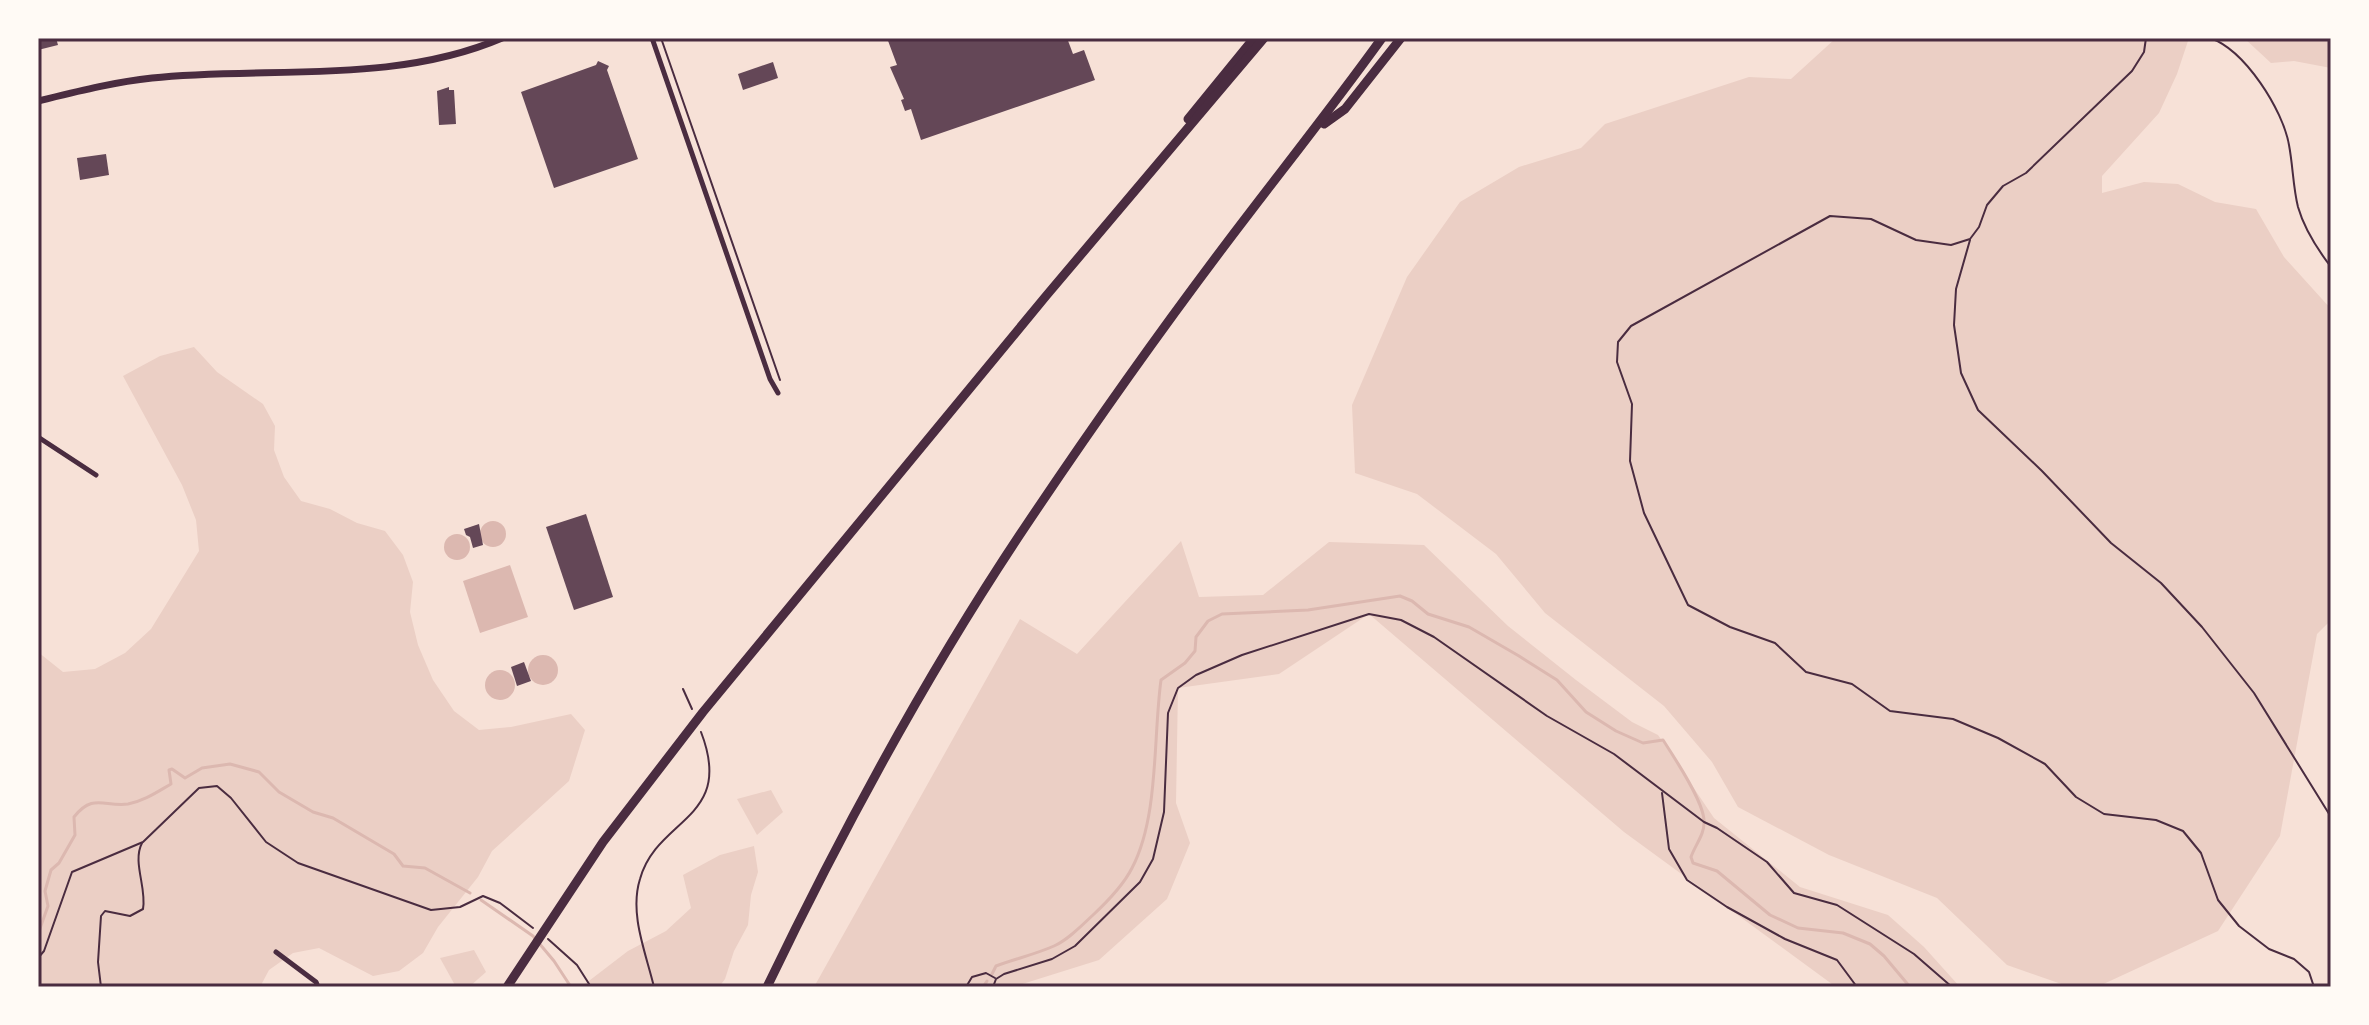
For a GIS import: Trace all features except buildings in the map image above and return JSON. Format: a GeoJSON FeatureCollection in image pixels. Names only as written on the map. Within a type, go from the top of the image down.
{"type":"FeatureCollection","features":[{"type":"Feature","properties":{"kind":"highway"},"geometry":{"type":"LineString","coordinates":[[1160,163],[1172,140],[1254,38]]}},
{"type":"Feature","properties":{"kind":"highway"},"geometry":{"type":"LineString","coordinates":[[507,987],[603,842],[747,657],[825,567],[1027,318],[1264,38]]}},
{"type":"Feature","properties":{"kind":"highway"},"geometry":{"type":"LineString","coordinates":[[767,987],[895,741],[1014,543],[1195,286],[1315,131],[1382,38]]}},
{"type":"Feature","properties":{"kind":"highway"},"geometry":{"type":"LineString","coordinates":[[1315,131],[1345,109],[1401,38]]}},
{"type":"Feature","properties":{"kind":"main road"},"geometry":{"type":"LineString","coordinates":[[38,101],[151,78],[348,69],[437,60],[502,38]]}},
{"type":"Feature","properties":{"kind":"street"},"geometry":{"type":"LineString","coordinates":[[652,38],[770,379],[778,393]]}},
{"type":"Feature","properties":{"kind":"street"},"geometry":{"type":"LineString","coordinates":[[38,437],[96,475]]}},
{"type":"Feature","properties":{"kind":"street"},"geometry":{"type":"LineString","coordinates":[[276,952],[316,982],[318,987]]}},
{"type":"Feature","properties":{"kind":"path"},"geometry":{"type":"LineString","coordinates":[[661,38],[780,379],[778,393]]}},
{"type":"Feature","properties":{"kind":"path"},"geometry":{"type":"LineString","coordinates":[[2146,38],[2144,52],[2132,71],[2026,173],[2003,186],[1987,205],[1979,227],[1970,239],[1956,289],[1954,325],[1961,373],[1978,410],[2111,543],[2161,583],[2202,627],[2254,693],[2331,817]]}},
{"type":"Feature","properties":{"kind":"path"},"geometry":{"type":"LineString","coordinates":[[2210,38],[2220,41],[2239,56],[2276,109],[2289,144],[2299,210],[2312,239],[2331,267]]}},
{"type":"Feature","properties":{"kind":"path"},"geometry":{"type":"LineString","coordinates":[[1970,239],[1951,245],[1916,240],[1871,219],[1830,216],[1631,326],[1618,342],[1617,362],[1632,404],[1630,461],[1644,513],[1688,605],[1730,627],[1775,643],[1806,672],[1852,684],[1890,711],[1953,719],[1998,738],[2045,764],[2076,797],[2104,814],[2156,820],[2183,831],[2201,853],[2218,900],[2239,926],[2269,949],[2294,959],[2309,972],[2314,987]]}},
{"type":"Feature","properties":{"kind":"path"},"geometry":{"type":"LineString","coordinates":[[993,987],[996,979],[1032,963],[1052,959],[1075,946],[1140,882],[1153,859],[1164,812],[1168,713],[1178,688],[1196,675],[1242,655],[1369,614],[1401,620],[1434,637],[1547,716],[1614,754],[1704,822],[1767,862],[1794,893],[1837,905],[1914,954],[1952,987]]}},
{"type":"Feature","properties":{"kind":"path"},"geometry":{"type":"LineString","coordinates":[[683,689],[692,711]]}},
{"type":"Feature","properties":{"kind":"path"},"geometry":{"type":"LineString","coordinates":[[654,987],[638,923],[636,900],[639,881],[644,865],[653,852],[701,803],[709,771],[707,749],[700,731]]}},
{"type":"Feature","properties":{"kind":"path"},"geometry":{"type":"LineString","coordinates":[[101,987],[98,962],[101,916],[105,911],[130,916],[143,909],[144,886],[138,850],[199,788],[217,786],[231,798],[266,842],[298,863],[431,910],[460,907],[483,896],[491,898],[561,948],[591,987]]}},
{"type":"Feature","properties":{"kind":"path"},"geometry":{"type":"LineString","coordinates":[[1662,792],[1669,849],[1687,880],[1727,907],[1785,939],[1837,960],[1857,987]]}},
{"type":"Feature","properties":{"kind":"path"},"geometry":{"type":"LineString","coordinates":[[38,958],[44,951],[72,872],[143,842]]}},
{"type":"Feature","properties":{"kind":"path"},"geometry":{"type":"LineString","coordinates":[[966,987],[972,977],[986,973],[996,979]]}},
{"type":"Feature","properties":{"kind":"shaded area"},"geometry":{"type":"Polygon","coordinates":[[[1836,38],[2189,38],[2159,113],[2102,176],[2102,193],[2144,182],[2178,184],[2215,202],[2256,209],[2284,257],[2331,309],[2331,620],[2317,634],[2280,836],[2218,931],[2097,987],[2070,987],[2007,965],[1937,898],[1829,855],[1738,807],[1712,762],[1664,706],[1545,613],[1496,554],[1417,494],[1355,473],[1352,405],[1407,277],[1460,202],[1519,167],[1581,148],[1605,124],[1749,77],[1791,79],[1836,38]]]}},
{"type":"Feature","properties":{"kind":"shaded area"},"geometry":{"type":"Polygon","coordinates":[[[2244,38],[2331,38],[2331,68],[2294,61],[2271,63],[2244,38]]]}},
{"type":"Feature","properties":{"kind":"shaded area"},"geometry":{"type":"Polygon","coordinates":[[[194,347],[217,372],[263,404],[275,426],[274,450],[284,477],[301,501],[385,531],[403,555],[413,582],[410,612],[418,645],[433,680],[454,711],[479,730],[511,727],[571,714],[585,730],[569,781],[492,851],[478,877],[438,927],[423,953],[399,971],[373,976],[319,948],[293,953],[269,970],[260,987],[38,987],[38,652],[63,672],[95,669],[125,653],[151,629],[199,551],[196,520],[182,485],[123,376],[160,356],[194,347]]]}},
{"type":"Feature","properties":{"kind":"shaded area"},"geometry":{"type":"Polygon","coordinates":[[[493,521],[502,525],[506,534],[502,543],[493,547],[484,543],[480,534],[484,525],[493,521]]]}},
{"type":"Feature","properties":{"kind":"shaded area"},"geometry":{"type":"Polygon","coordinates":[[[457,534],[466,538],[470,547],[466,556],[457,560],[448,556],[444,547],[448,538],[457,534]]]}},
{"type":"Feature","properties":{"kind":"shaded area"},"geometry":{"type":"Polygon","coordinates":[[[1181,541],[1199,597],[1263,595],[1329,542],[1424,545],[1508,626],[1632,722],[1658,735],[1714,818],[1800,887],[1888,915],[1924,947],[1960,987],[1836,987],[1624,832],[1369,614],[1279,674],[1178,688],[1176,803],[1190,843],[1167,899],[1099,960],[1013,987],[814,987],[1020,619],[1077,654],[1181,541]]]}},
{"type":"Feature","properties":{"kind":"shaded area"},"geometry":{"type":"Polygon","coordinates":[[[510,565],[528,617],[480,633],[463,581],[510,565]]]}},
{"type":"Feature","properties":{"kind":"shaded area"},"geometry":{"type":"Polygon","coordinates":[[[543,655],[554,659],[558,670],[554,681],[543,685],[532,681],[528,670],[532,659],[543,655]]]}},
{"type":"Feature","properties":{"kind":"shaded area"},"geometry":{"type":"Polygon","coordinates":[[[500,670],[511,674],[515,685],[511,696],[500,700],[489,696],[485,685],[489,674],[500,670]]]}},
{"type":"Feature","properties":{"kind":"shaded area"},"geometry":{"type":"Polygon","coordinates":[[[771,790],[783,812],[757,835],[737,799],[771,790]]]}},
{"type":"Feature","properties":{"kind":"shaded area"},"geometry":{"type":"Polygon","coordinates":[[[754,846],[758,872],[751,895],[748,925],[719,987],[581,987],[628,951],[666,931],[691,908],[683,875],[720,855],[754,846]]]}},
{"type":"Feature","properties":{"kind":"shaded area"},"geometry":{"type":"Polygon","coordinates":[[[474,950],[486,972],[469,987],[456,987],[440,958],[474,950]]]}},
{"type":"Feature","properties":{"kind":"waterway"},"geometry":{"type":"LineString","coordinates":[[992,974],[996,966],[1065,940],[1104,904],[1128,875],[1141,848],[1147,825],[1161,680],[1185,663],[1195,651],[1196,637],[1208,621],[1222,614],[1308,610],[1400,596],[1428,614],[1469,627],[1519,656],[1557,680],[1586,712],[1616,731],[1643,743],[1663,740],[1688,780],[1703,813],[1704,826],[1691,857],[1693,863],[1717,871],[1770,915],[1798,928],[1843,933],[1870,944],[1910,987]]}},
{"type":"Feature","properties":{"kind":"waterway"},"geometry":{"type":"LineString","coordinates":[[38,934],[48,906],[45,891],[51,870],[59,863],[75,835],[74,817],[93,803],[128,804],[140,801],[171,784],[169,770],[172,769],[185,778],[202,768],[230,764],[259,772],[279,792],[313,812],[333,818],[394,854],[403,866],[425,868],[470,893]]}},
{"type":"Feature","properties":{"kind":"waterway"},"geometry":{"type":"LineString","coordinates":[[481,900],[533,936],[571,987]]}},
{"type":"Feature","properties":{"kind":"waterway"},"geometry":{"type":"LineString","coordinates":[[983,987],[987,981]]}}]}
